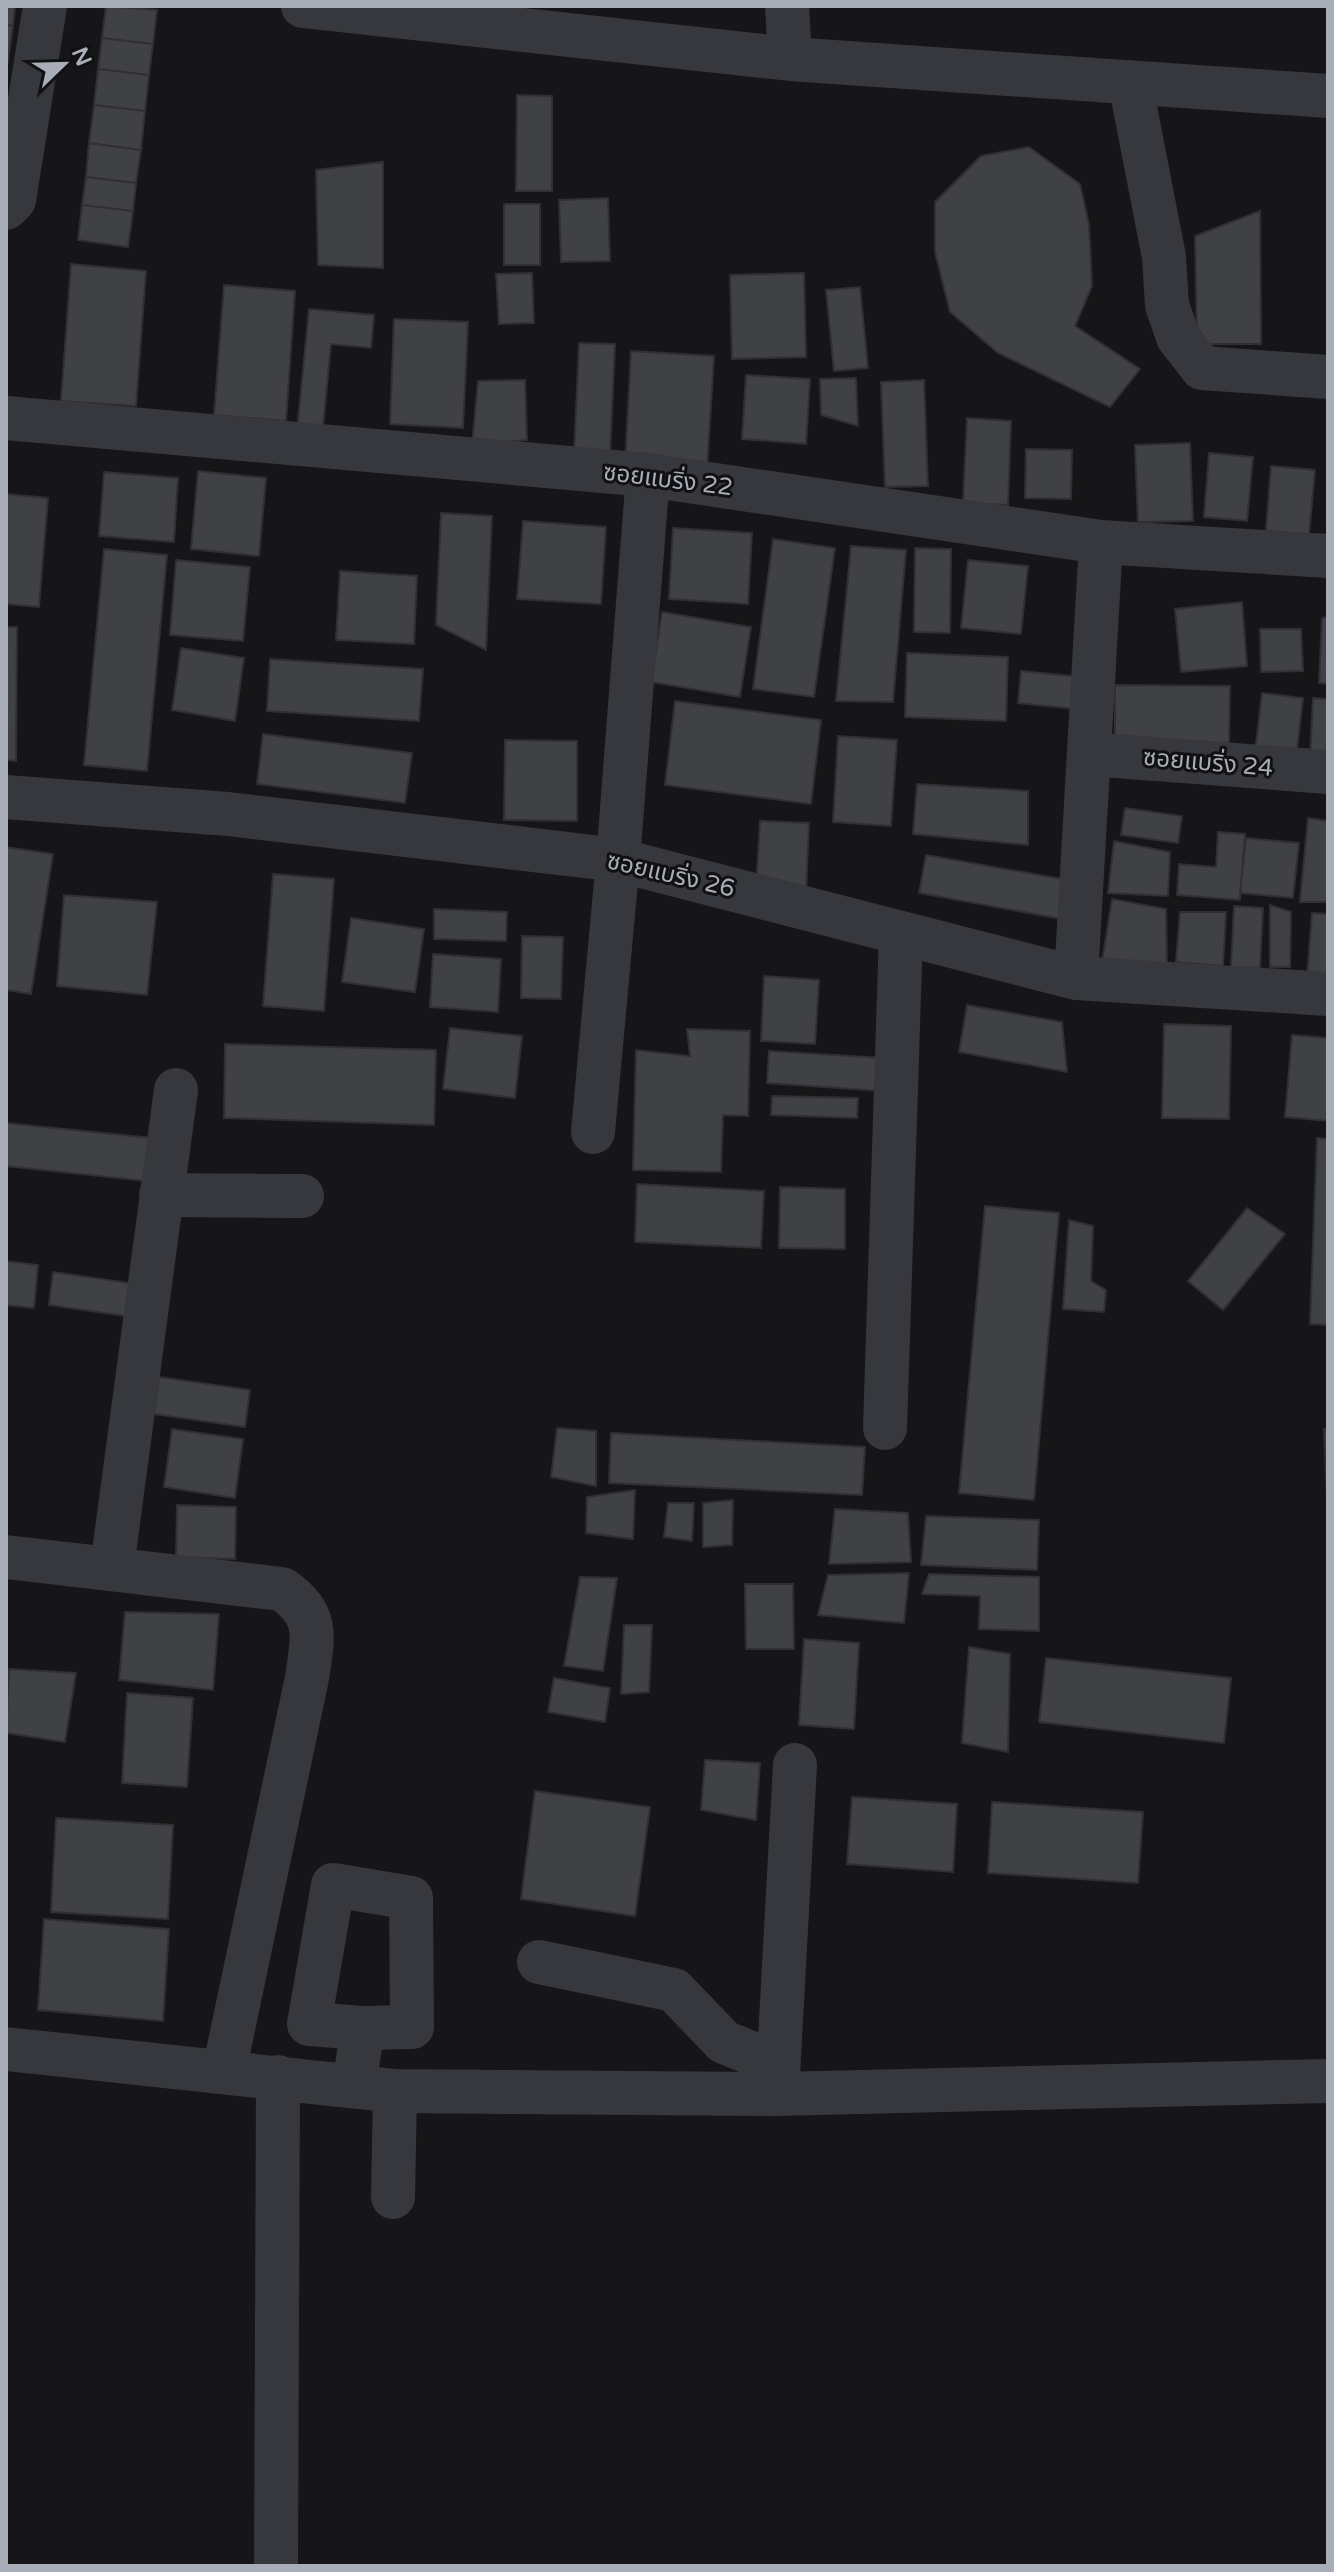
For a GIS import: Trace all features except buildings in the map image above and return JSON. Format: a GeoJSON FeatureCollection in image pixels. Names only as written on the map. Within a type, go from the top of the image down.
{"type":"FeatureCollection","features":[{"type":"Feature","properties":{"kind":"street"},"geometry":{"type":"LineString","coordinates":[[6,208],[14,200],[45,6]]}},
{"type":"Feature","properties":{"kind":"street"},"geometry":{"type":"LineString","coordinates":[[303,6],[790,59],[1328,96]]}},
{"type":"Feature","properties":{"kind":"street"},"geometry":{"type":"LineString","coordinates":[[787,6],[790,59]]}},
{"type":"Feature","properties":{"kind":"street"},"geometry":{"type":"LineString","coordinates":[[1130,82],[1164,257],[1167,305],[1178,337],[1202,368],[1328,377]]}},
{"type":"Feature","properties":{"kind":"street","name":"ซอยแบริ่ง 22"},"geometry":{"type":"LineString","coordinates":[[6,418],[648,475],[1101,542],[1328,556]]}},
{"type":"Feature","properties":{"kind":"street"},"geometry":{"type":"LineString","coordinates":[[593,1132],[648,475]]}},
{"type":"Feature","properties":{"kind":"street"},"geometry":{"type":"LineString","coordinates":[[1076,978],[1101,542]]}},
{"type":"Feature","properties":{"kind":"street","name":"ซอยแบริ่ง 24"},"geometry":{"type":"LineString","coordinates":[[1089,754],[1328,772]]}},
{"type":"Feature","properties":{"kind":"street","name":"ซอยแบริ่ง 26"},"geometry":{"type":"LineString","coordinates":[[6,797],[228,814],[618,860],[1076,978],[1328,994]]}},
{"type":"Feature","properties":{"kind":"street"},"geometry":{"type":"LineString","coordinates":[[885,1428],[901,933]]}},
{"type":"Feature","properties":{"kind":"street"},"geometry":{"type":"LineString","coordinates":[[112,1567],[176,1090]]}},
{"type":"Feature","properties":{"kind":"street"},"geometry":{"type":"LineString","coordinates":[[161,1195],[302,1196]]}},
{"type":"Feature","properties":{"kind":"street"},"geometry":{"type":"LineString","coordinates":[[6,1557],[282,1589],[299,1601],[308,1616],[314,1635],[307,1678],[224,2071]]}},
{"type":"Feature","properties":{"kind":"street"},"geometry":{"type":"LineString","coordinates":[[778,2079],[795,1765]]}},
{"type":"Feature","properties":{"kind":"street"},"geometry":{"type":"LineString","coordinates":[[539,1962],[674,1990],[724,2042],[778,2079]]}},
{"type":"Feature","properties":{"kind":"street"},"geometry":{"type":"LineString","coordinates":[[363,2028],[393,2197]]}},
{"type":"Feature","properties":{"kind":"street"},"geometry":{"type":"LineString","coordinates":[[6,2049],[374,2088],[778,2079],[1328,2081]]}},
{"type":"Feature","properties":{"kind":"street"},"geometry":{"type":"LineString","coordinates":[[276,2566],[278,2077]]}}]}
